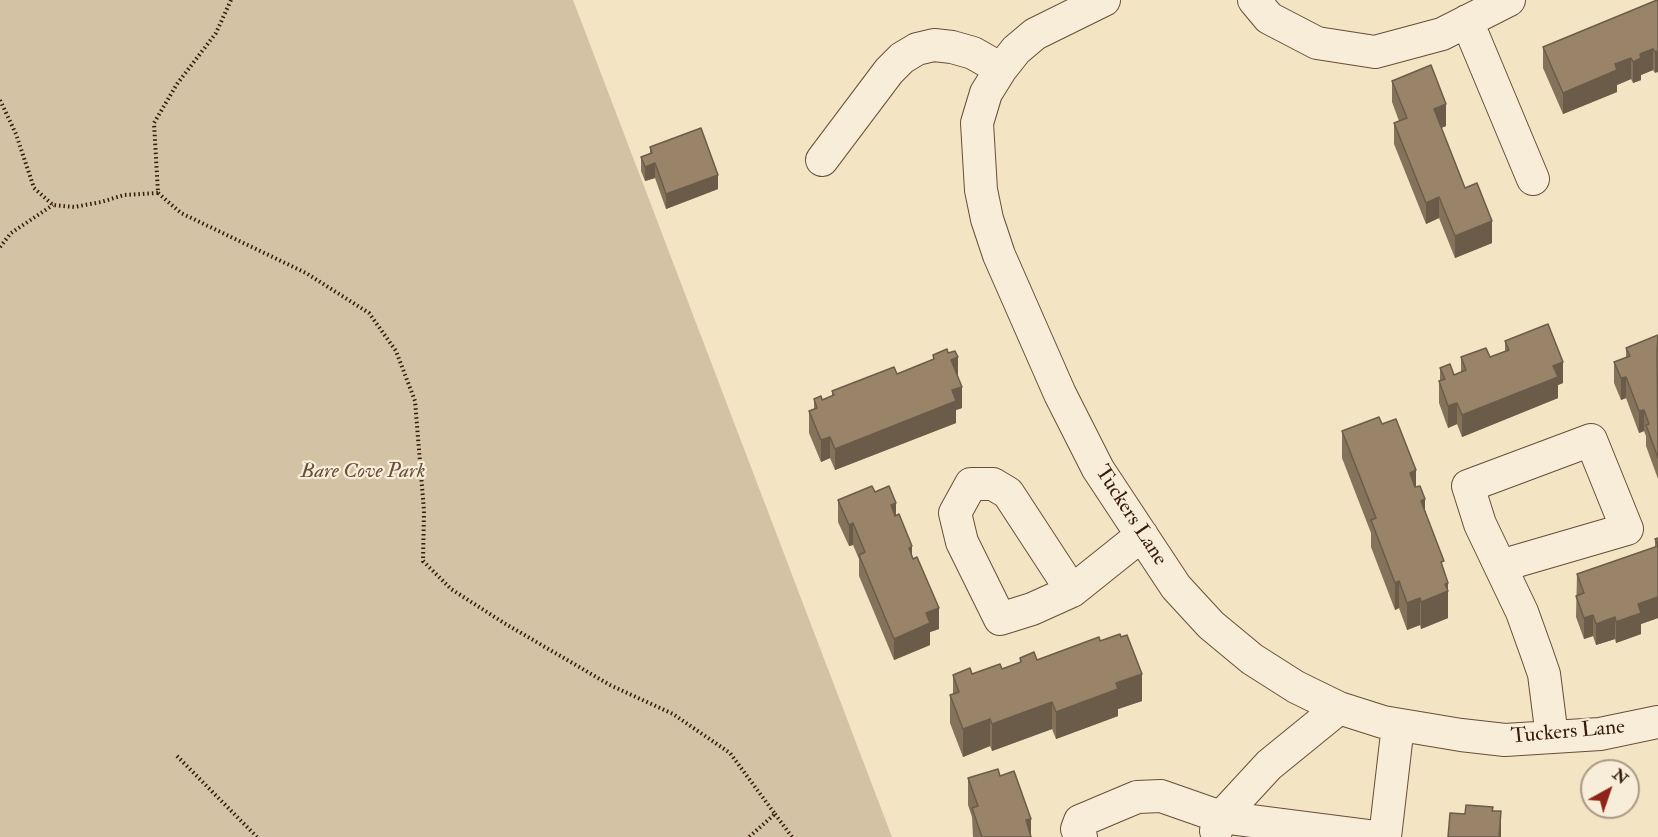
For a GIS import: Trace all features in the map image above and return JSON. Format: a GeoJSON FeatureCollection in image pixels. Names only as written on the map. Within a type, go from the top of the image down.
{"type":"FeatureCollection","features":[{"type":"Feature","properties":{"kind":"street","name":"Tuckers Lane"},"geometry":{"type":"LineString","coordinates":[[1104,0],[1035,34],[1016,50],[1001,69],[987,93],[977,123],[981,190],[987,219],[999,255],[1060,394],[1098,469],[1176,587],[1211,625],[1252,659],[1296,687],[1339,708],[1383,722],[1505,740],[1600,734],[1658,722]]}},
{"type":"Feature","properties":{"kind":"street"},"geometry":{"type":"LineString","coordinates":[[1254,0],[1269,18],[1317,43],[1375,52],[1442,34],[1509,0]]}},
{"type":"Feature","properties":{"kind":"street"},"geometry":{"type":"LineString","coordinates":[[1467,21],[1533,180]]}},
{"type":"Feature","properties":{"kind":"street"},"geometry":{"type":"LineString","coordinates":[[822,160],[890,71],[902,58],[917,49],[933,45],[952,47],[973,53],[1001,69]]}},
{"type":"Feature","properties":{"kind":"street"},"geometry":{"type":"LineString","coordinates":[[1500,566],[1627,529],[1591,440],[1468,486],[1480,524],[1500,566],[1522,612],[1544,674],[1552,737]]}},
{"type":"Feature","properties":{"kind":"street"},"geometry":{"type":"LineString","coordinates":[[1072,591],[1142,535]]}},
{"type":"Feature","properties":{"kind":"street"},"geometry":{"type":"LineString","coordinates":[[1217,827],[1269,765],[1339,708]]}},
{"type":"Feature","properties":{"kind":"street"},"geometry":{"type":"LineString","coordinates":[[1385,837],[1398,725]]}},
{"type":"Feature","properties":{"kind":"street"},"geometry":{"type":"LineString","coordinates":[[1081,837],[1077,828],[1080,821],[1137,797],[1161,796],[1217,827],[1377,837]]}},
{"type":"Feature","properties":{"kind":"path"},"geometry":{"type":"LineString","coordinates":[[158,193],[154,123],[177,84],[216,33],[231,0]]}},
{"type":"Feature","properties":{"kind":"path"},"geometry":{"type":"LineString","coordinates":[[0,100],[16,134],[34,188],[53,206]]}},
{"type":"Feature","properties":{"kind":"path"},"geometry":{"type":"LineString","coordinates":[[0,247],[11,233],[53,206],[74,207],[124,195],[158,193],[181,213],[306,273],[369,313],[396,351],[415,401],[424,511],[423,561],[451,589],[504,623],[610,686],[673,714],[730,753],[792,837]]}},
{"type":"Feature","properties":{"kind":"path"},"geometry":{"type":"LineString","coordinates":[[177,756],[257,837]]}},
{"type":"Feature","properties":{"kind":"path"},"geometry":{"type":"LineString","coordinates":[[749,837],[775,814]]}},
{"type":"Feature","properties":{"kind":"green space","name":"Bare Cove Park"},"geometry":{"type":"Polygon","coordinates":[[[0,0],[573,0],[892,837],[0,837],[0,0]]]}},
{"type":"Feature","properties":{"kind":"building"},"geometry":{"type":"Polygon","coordinates":[[[1658,0],[1658,51],[1655,52],[1653,49],[1640,54],[1641,58],[1633,62],[1631,58],[1615,64],[1617,70],[1563,93],[1543,47],[1658,0]]]}},
{"type":"Feature","properties":{"kind":"building"},"geometry":{"type":"Polygon","coordinates":[[[1431,65],[1446,104],[1434,109],[1465,188],[1477,183],[1492,221],[1455,236],[1439,197],[1426,203],[1394,123],[1407,118],[1392,81],[1431,65]]]}},
{"type":"Feature","properties":{"kind":"building"},"geometry":{"type":"Polygon","coordinates":[[[701,128],[718,175],[666,194],[655,163],[645,167],[641,157],[652,153],[650,147],[701,128]]]}},
{"type":"Feature","properties":{"kind":"building"},"geometry":{"type":"Polygon","coordinates":[[[1548,324],[1563,362],[1553,366],[1558,377],[1462,415],[1457,403],[1448,406],[1439,381],[1445,379],[1440,368],[1450,364],[1454,375],[1466,370],[1461,357],[1486,348],[1490,357],[1509,350],[1505,341],[1548,324]]]}},
{"type":"Feature","properties":{"kind":"building"},"geometry":{"type":"Polygon","coordinates":[[[1658,335],[1658,458],[1646,425],[1649,424],[1644,410],[1639,411],[1626,377],[1621,378],[1614,362],[1630,356],[1626,348],[1658,335]]]}},
{"type":"Feature","properties":{"kind":"building"},"geometry":{"type":"Polygon","coordinates":[[[947,349],[948,353],[955,351],[958,357],[951,360],[962,387],[952,390],[956,401],[835,449],[830,437],[821,440],[809,411],[817,408],[814,399],[821,396],[822,400],[834,395],[832,391],[894,367],[897,374],[934,359],[933,355],[947,349]]]}},
{"type":"Feature","properties":{"kind":"building"},"geometry":{"type":"Polygon","coordinates":[[[1379,417],[1382,424],[1396,419],[1416,470],[1410,473],[1415,487],[1420,486],[1425,499],[1421,501],[1444,561],[1441,562],[1448,583],[1445,584],[1448,591],[1421,602],[1420,598],[1407,603],[1399,581],[1395,583],[1371,520],[1376,518],[1342,431],[1379,417]]]}},
{"type":"Feature","properties":{"kind":"building"},"geometry":{"type":"Polygon","coordinates":[[[872,486],[875,492],[889,486],[896,503],[891,505],[895,516],[899,514],[912,546],[909,548],[913,559],[917,557],[939,608],[926,613],[930,623],[894,639],[859,555],[865,552],[853,523],[849,525],[838,500],[872,486]]]}},
{"type":"Feature","properties":{"kind":"building"},"geometry":{"type":"Polygon","coordinates":[[[1658,546],[1658,597],[1638,604],[1641,613],[1616,622],[1615,617],[1596,624],[1593,615],[1584,618],[1576,596],[1584,593],[1577,574],[1658,546]]]}},
{"type":"Feature","properties":{"kind":"building"},"geometry":{"type":"Polygon","coordinates":[[[1120,634],[1121,637],[1127,635],[1142,674],[1116,683],[1118,689],[1056,712],[1052,702],[992,724],[990,719],[963,729],[950,695],[959,692],[953,675],[970,668],[972,674],[1000,664],[1002,669],[1021,662],[1020,658],[1034,652],[1037,660],[1099,637],[1100,641],[1120,634]]]}},
{"type":"Feature","properties":{"kind":"building"},"geometry":{"type":"Polygon","coordinates":[[[998,769],[1000,776],[1014,771],[1031,819],[1026,820],[1031,837],[982,837],[972,808],[978,806],[968,778],[998,769]]]}},
{"type":"Feature","properties":{"kind":"building"},"geometry":{"type":"Polygon","coordinates":[[[1466,805],[1493,807],[1492,811],[1501,811],[1499,837],[1448,837],[1450,813],[1465,814],[1466,805]]]}}]}
